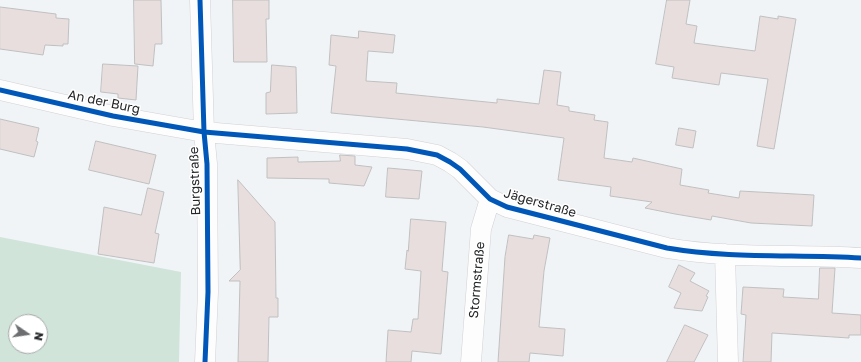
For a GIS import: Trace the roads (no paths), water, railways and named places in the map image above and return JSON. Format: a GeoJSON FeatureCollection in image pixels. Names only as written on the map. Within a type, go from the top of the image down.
{"type":"FeatureCollection","features":[{"type":"Feature","properties":{"kind":"street","name":"Burgstraße"},"geometry":{"type":"LineString","coordinates":[[200,0],[204,132],[207,164],[208,285],[205,362]]}},
{"type":"Feature","properties":{"kind":"street","name":"An der Burg"},"geometry":{"type":"LineString","coordinates":[[0,90],[113,116],[204,132]]}},
{"type":"Feature","properties":{"kind":"street","name":"Jägerstraße"},"geometry":{"type":"LineString","coordinates":[[204,132],[407,148],[437,155],[460,169],[490,199],[514,209],[685,252],[861,258]]}},
{"type":"Feature","properties":{"kind":"street","name":"Stormstraße"},"geometry":{"type":"LineString","coordinates":[[471,362],[481,229],[490,199]]}},
{"type":"Feature","properties":{"kind":"street"},"geometry":{"type":"LineString","coordinates":[[726,254],[728,362]]}}]}
